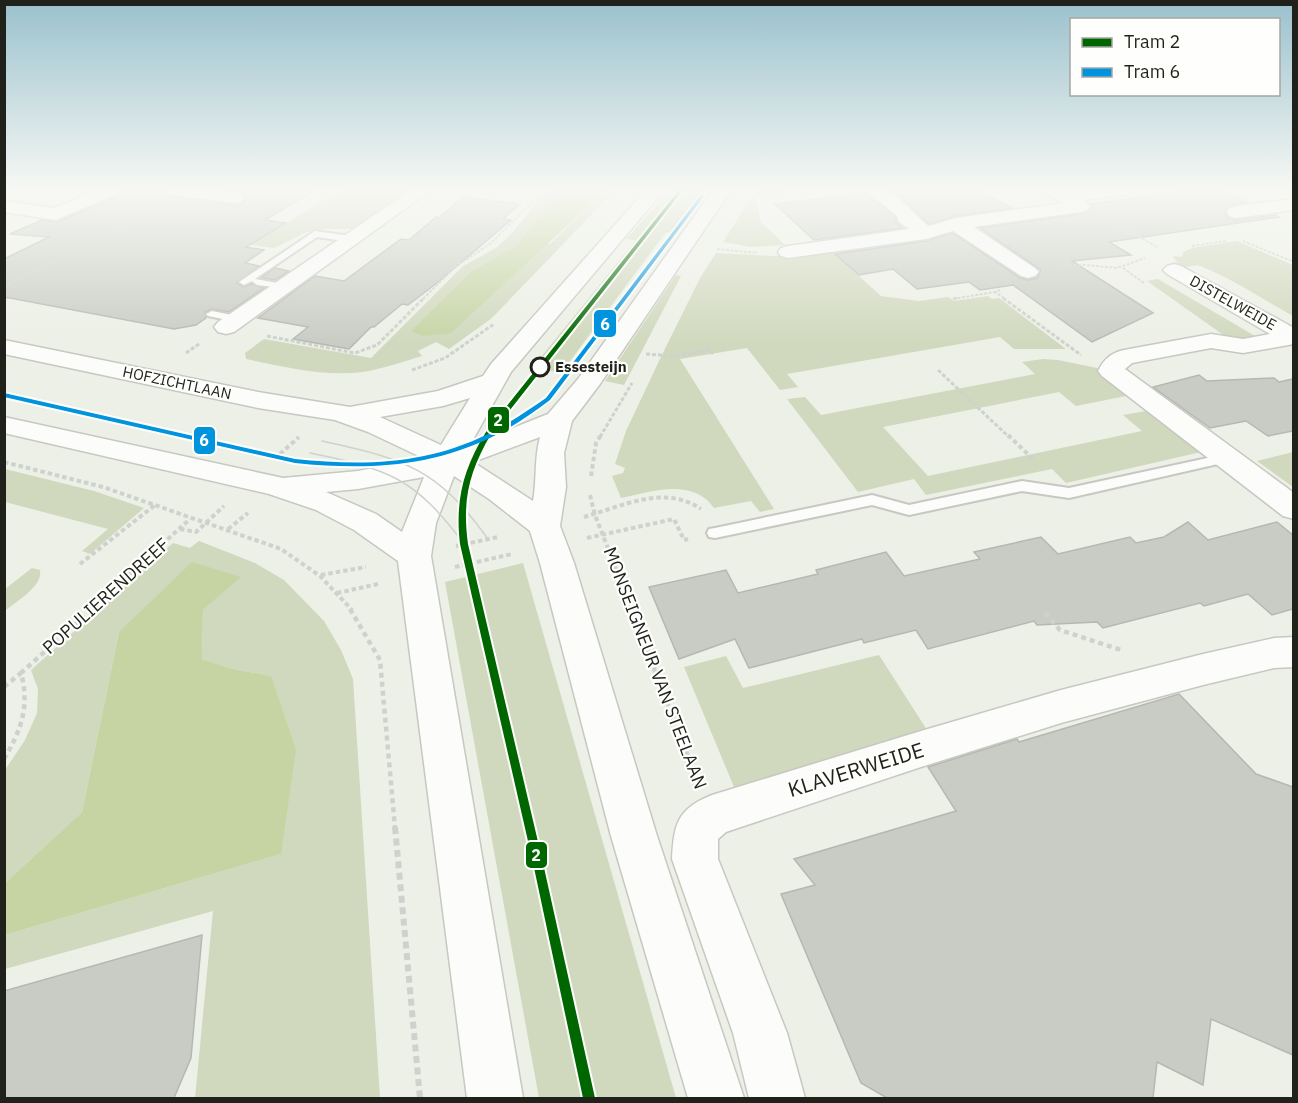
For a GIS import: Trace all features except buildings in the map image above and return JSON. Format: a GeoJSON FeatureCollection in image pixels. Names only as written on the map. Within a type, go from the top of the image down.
{"type":"FeatureCollection","features":[{"type":"Feature","properties":{"kind":"main road"},"geometry":{"type":"LineString","coordinates":[[225,320],[285,287],[348,241]]}},
{"type":"Feature","properties":{"kind":"main road"},"geometry":{"type":"LineString","coordinates":[[495,1098],[415,565],[428,499],[457,441],[493,381],[507,360],[610,241]]}},
{"type":"Feature","properties":{"kind":"main road"},"geometry":{"type":"LineString","coordinates":[[686,241],[558,420],[550,453],[547,536],[633,836],[716,1098]]}},
{"type":"Feature","properties":{"kind":"main road"},"geometry":{"type":"LineString","coordinates":[[788,252],[864,241]]}},
{"type":"Feature","properties":{"kind":"main road"},"geometry":{"type":"LineString","coordinates":[[982,241],[1028,272]]}},
{"type":"Feature","properties":{"kind":"main road","name":"DISTELWEIDE"},"geometry":{"type":"LineString","coordinates":[[1174,270],[1293,337]]}},
{"type":"Feature","properties":{"kind":"main road"},"geometry":{"type":"LineString","coordinates":[[1293,337],[1243,346],[1211,341],[1124,357],[1114,364],[1112,371],[1122,381],[1293,509]]}},
{"type":"Feature","properties":{"kind":"main road","name":"HOFZICHTLAAN"},"geometry":{"type":"LineString","coordinates":[[4,347],[260,400],[349,415]]}},
{"type":"Feature","properties":{"kind":"main road"},"geometry":{"type":"LineString","coordinates":[[349,415],[443,398],[493,381]]}},
{"type":"Feature","properties":{"kind":"main road"},"geometry":{"type":"LineString","coordinates":[[349,415],[406,439],[486,482],[547,536]]}},
{"type":"Feature","properties":{"kind":"main road"},"geometry":{"type":"LineString","coordinates":[[276,486],[358,480],[409,472],[448,462],[558,420]]}},
{"type":"Feature","properties":{"kind":"main road"},"geometry":{"type":"LineString","coordinates":[[4,424],[276,486],[327,503],[356,517],[415,565]]}},
{"type":"Feature","properties":{"kind":"main road","name":"KLAVERWEIDE"},"geometry":{"type":"LineString","coordinates":[[712,816],[844,773],[1162,678],[1274,652],[1293,652]]}},
{"type":"Feature","properties":{"kind":"main road"},"geometry":{"type":"LineString","coordinates":[[712,816],[696,830],[694,859],[760,1033],[777,1098]]}},
{"type":"Feature","properties":{"kind":"lane"},"geometry":{"type":"LineString","coordinates":[[244,282],[304,241]]}},
{"type":"Feature","properties":{"kind":"lane"},"geometry":{"type":"LineString","coordinates":[[257,282],[285,287]]}},
{"type":"Feature","properties":{"kind":"lane"},"geometry":{"type":"LineString","coordinates":[[715,533],[872,500],[909,510],[1022,486],[1069,493],[1226,458]]}},
{"type":"Feature","properties":{"kind":"path"},"geometry":{"type":"LineString","coordinates":[[4,287],[92,241]]}},
{"type":"Feature","properties":{"kind":"path"},"geometry":{"type":"LineString","coordinates":[[225,320],[355,353],[376,345],[454,267],[493,241]]}},
{"type":"Feature","properties":{"kind":"path"},"geometry":{"type":"LineString","coordinates":[[1147,241],[1159,248]]}},
{"type":"Feature","properties":{"kind":"path"},"geometry":{"type":"LineString","coordinates":[[1190,247],[1220,241]]}},
{"type":"Feature","properties":{"kind":"path"},"geometry":{"type":"LineString","coordinates":[[716,249],[750,254],[788,252]]}},
{"type":"Feature","properties":{"kind":"path"},"geometry":{"type":"LineString","coordinates":[[953,299],[1000,290],[998,276],[1086,265],[1116,269],[1146,257]]}},
{"type":"Feature","properties":{"kind":"path"},"geometry":{"type":"LineString","coordinates":[[995,292],[1084,358]]}},
{"type":"Feature","properties":{"kind":"path"},"geometry":{"type":"LineString","coordinates":[[407,371],[445,358],[496,322]]}},
{"type":"Feature","properties":{"kind":"path"},"geometry":{"type":"LineString","coordinates":[[641,363],[651,344]]}},
{"type":"Feature","properties":{"kind":"path"},"geometry":{"type":"LineString","coordinates":[[646,354],[674,356],[710,350],[713,354]]}},
{"type":"Feature","properties":{"kind":"path"},"geometry":{"type":"LineString","coordinates":[[938,370],[1069,493]]}},
{"type":"Feature","properties":{"kind":"path"},"geometry":{"type":"LineString","coordinates":[[590,478],[596,443],[632,381]]}},
{"type":"Feature","properties":{"kind":"path"},"geometry":{"type":"LineString","coordinates":[[4,462],[103,487],[281,549],[320,576],[356,615],[380,660],[420,1098]]}},
{"type":"Feature","properties":{"kind":"path","name":"MONSEIGNEUR VAN STEELAAN"},"geometry":{"type":"LineString","coordinates":[[589,489],[603,534],[712,816]]}},
{"type":"Feature","properties":{"kind":"path","name":"POPULIERENDREEF"},"geometry":{"type":"LineString","coordinates":[[80,564],[155,505]]}},
{"type":"Feature","properties":{"kind":"path","name":"POPULIERENDREEF"},"geometry":{"type":"LineString","coordinates":[[4,687],[190,519]]}},
{"type":"Feature","properties":{"kind":"path"},"geometry":{"type":"LineString","coordinates":[[337,592],[415,565],[547,536],[603,534],[674,519],[684,540],[715,533]]}},
{"type":"Feature","properties":{"kind":"path"},"geometry":{"type":"LineString","coordinates":[[1045,613],[1060,630],[1127,652],[1162,678]]}},
{"type":"Feature","properties":{"kind":"path"},"geometry":{"type":"LineString","coordinates":[[4,759],[26,716],[27,693],[21,673]]}},
{"type":"Feature","properties":{"kind":"shaded area"},"geometry":{"type":"Polygon","coordinates":[[[100,241],[287,241],[274,248],[239,243],[215,258],[125,244],[107,247],[5,300],[5,290],[100,241]]]}},
{"type":"Feature","properties":{"kind":"shaded area"},"geometry":{"type":"Polygon","coordinates":[[[503,241],[519,241],[514,247],[473,270],[553,241],[566,241],[492,318],[449,349],[436,342],[418,351],[422,356],[354,373],[307,371],[246,359],[245,353],[264,339],[371,358],[463,266],[496,248],[503,241]]]}},
{"type":"Feature","properties":{"kind":"shaded area"},"geometry":{"type":"Polygon","coordinates":[[[519,241],[550,241],[451,333],[423,336],[411,331],[473,270],[514,247],[519,241]]]}},
{"type":"Feature","properties":{"kind":"shaded area"},"geometry":{"type":"Polygon","coordinates":[[[635,241],[659,241],[561,373],[533,367],[635,241]]]}},
{"type":"Feature","properties":{"kind":"shaded area"},"geometry":{"type":"Polygon","coordinates":[[[781,241],[785,245],[751,247],[723,242],[781,241]]]}},
{"type":"Feature","properties":{"kind":"shaded area"},"geometry":{"type":"Polygon","coordinates":[[[1238,241],[1293,265],[1293,316],[1215,272],[1198,266],[1180,266],[1173,256],[1182,257],[1183,252],[1192,248],[1238,241]]]}},
{"type":"Feature","properties":{"kind":"shaded area"},"geometry":{"type":"Polygon","coordinates":[[[830,250],[881,296],[919,301],[948,297],[954,301],[988,296],[992,299],[999,298],[1066,349],[1014,349],[1000,337],[787,374],[798,387],[780,390],[747,348],[680,359],[774,509],[760,512],[751,501],[714,508],[705,498],[694,493],[670,489],[621,498],[612,476],[623,473],[625,468],[615,464],[626,431],[700,278],[716,253],[774,256],[830,250]]]}},
{"type":"Feature","properties":{"kind":"shaded area"},"geometry":{"type":"Polygon","coordinates":[[[676,275],[681,276],[624,385],[605,381],[676,275]]]}},
{"type":"Feature","properties":{"kind":"shaded area"},"geometry":{"type":"Polygon","coordinates":[[[1158,279],[1255,336],[1232,341],[1147,281],[1158,279]]]}},
{"type":"Feature","properties":{"kind":"shaded area"},"geometry":{"type":"Polygon","coordinates":[[[1043,359],[1097,368],[1102,377],[1126,396],[1076,406],[1059,392],[883,427],[928,476],[1142,431],[1123,415],[1146,411],[1201,452],[1066,483],[1052,469],[926,495],[914,479],[858,492],[787,399],[805,397],[821,415],[1035,374],[1022,362],[1043,359]]]}},
{"type":"Feature","properties":{"kind":"shaded area"},"geometry":{"type":"Polygon","coordinates":[[[1293,452],[1293,487],[1257,461],[1293,452]]]}},
{"type":"Feature","properties":{"kind":"shaded area"},"geometry":{"type":"Polygon","coordinates":[[[5,469],[94,491],[144,508],[90,554],[82,551],[108,529],[5,502],[5,469]]]}},
{"type":"Feature","properties":{"kind":"shaded area"},"geometry":{"type":"Polygon","coordinates":[[[199,541],[255,563],[284,580],[324,621],[341,650],[353,679],[380,1098],[195,1098],[213,911],[5,969],[5,935],[281,854],[271,676],[229,668],[202,659],[203,610],[240,577],[119,632],[82,812],[5,883],[5,770],[25,740],[37,713],[38,689],[31,670],[173,543],[190,548],[199,541]]]}},
{"type":"Feature","properties":{"kind":"shaded area"},"geometry":{"type":"Polygon","coordinates":[[[192,562],[241,577],[203,610],[202,659],[229,668],[271,676],[296,750],[281,854],[5,935],[5,883],[82,812],[119,632],[192,562]]]}},
{"type":"Feature","properties":{"kind":"shaded area"},"geometry":{"type":"Polygon","coordinates":[[[523,563],[676,1098],[539,1098],[445,582],[523,563]]]}},
{"type":"Feature","properties":{"kind":"shaded area"},"geometry":{"type":"Polygon","coordinates":[[[32,568],[40,570],[37,582],[28,593],[5,611],[5,589],[32,568]]]}},
{"type":"Feature","properties":{"kind":"shaded area"},"geometry":{"type":"Polygon","coordinates":[[[879,655],[929,733],[734,787],[684,667],[726,656],[743,688],[879,655]]]}},
{"type":"Feature","properties":{"kind":"tram line","name":"2"},"geometry":{"type":"LineString","coordinates":[[589,1098],[538,863],[464,544],[462,514],[469,473],[488,433],[640,241]]}},
{"type":"Feature","properties":{"kind":"tram line","name":"6"},"geometry":{"type":"LineString","coordinates":[[4,395],[295,461],[330,465],[364,465],[397,463],[429,457],[490,436],[548,399],[668,241]]}},
{"type":"Feature","properties":{"kind":"tram line"},"geometry":{"type":"LineString","coordinates":[[322,441],[376,454],[417,470],[452,496],[488,539]]}},
{"type":"Feature","properties":{"kind":"tram line"},"geometry":{"type":"LineString","coordinates":[[310,453],[381,471],[415,490],[447,522],[464,544]]}},
{"type":"Feature","properties":{"kind":"place","name":"Essesteijn"},"geometry":{"type":"Point","coordinates":[540,367]}}]}
